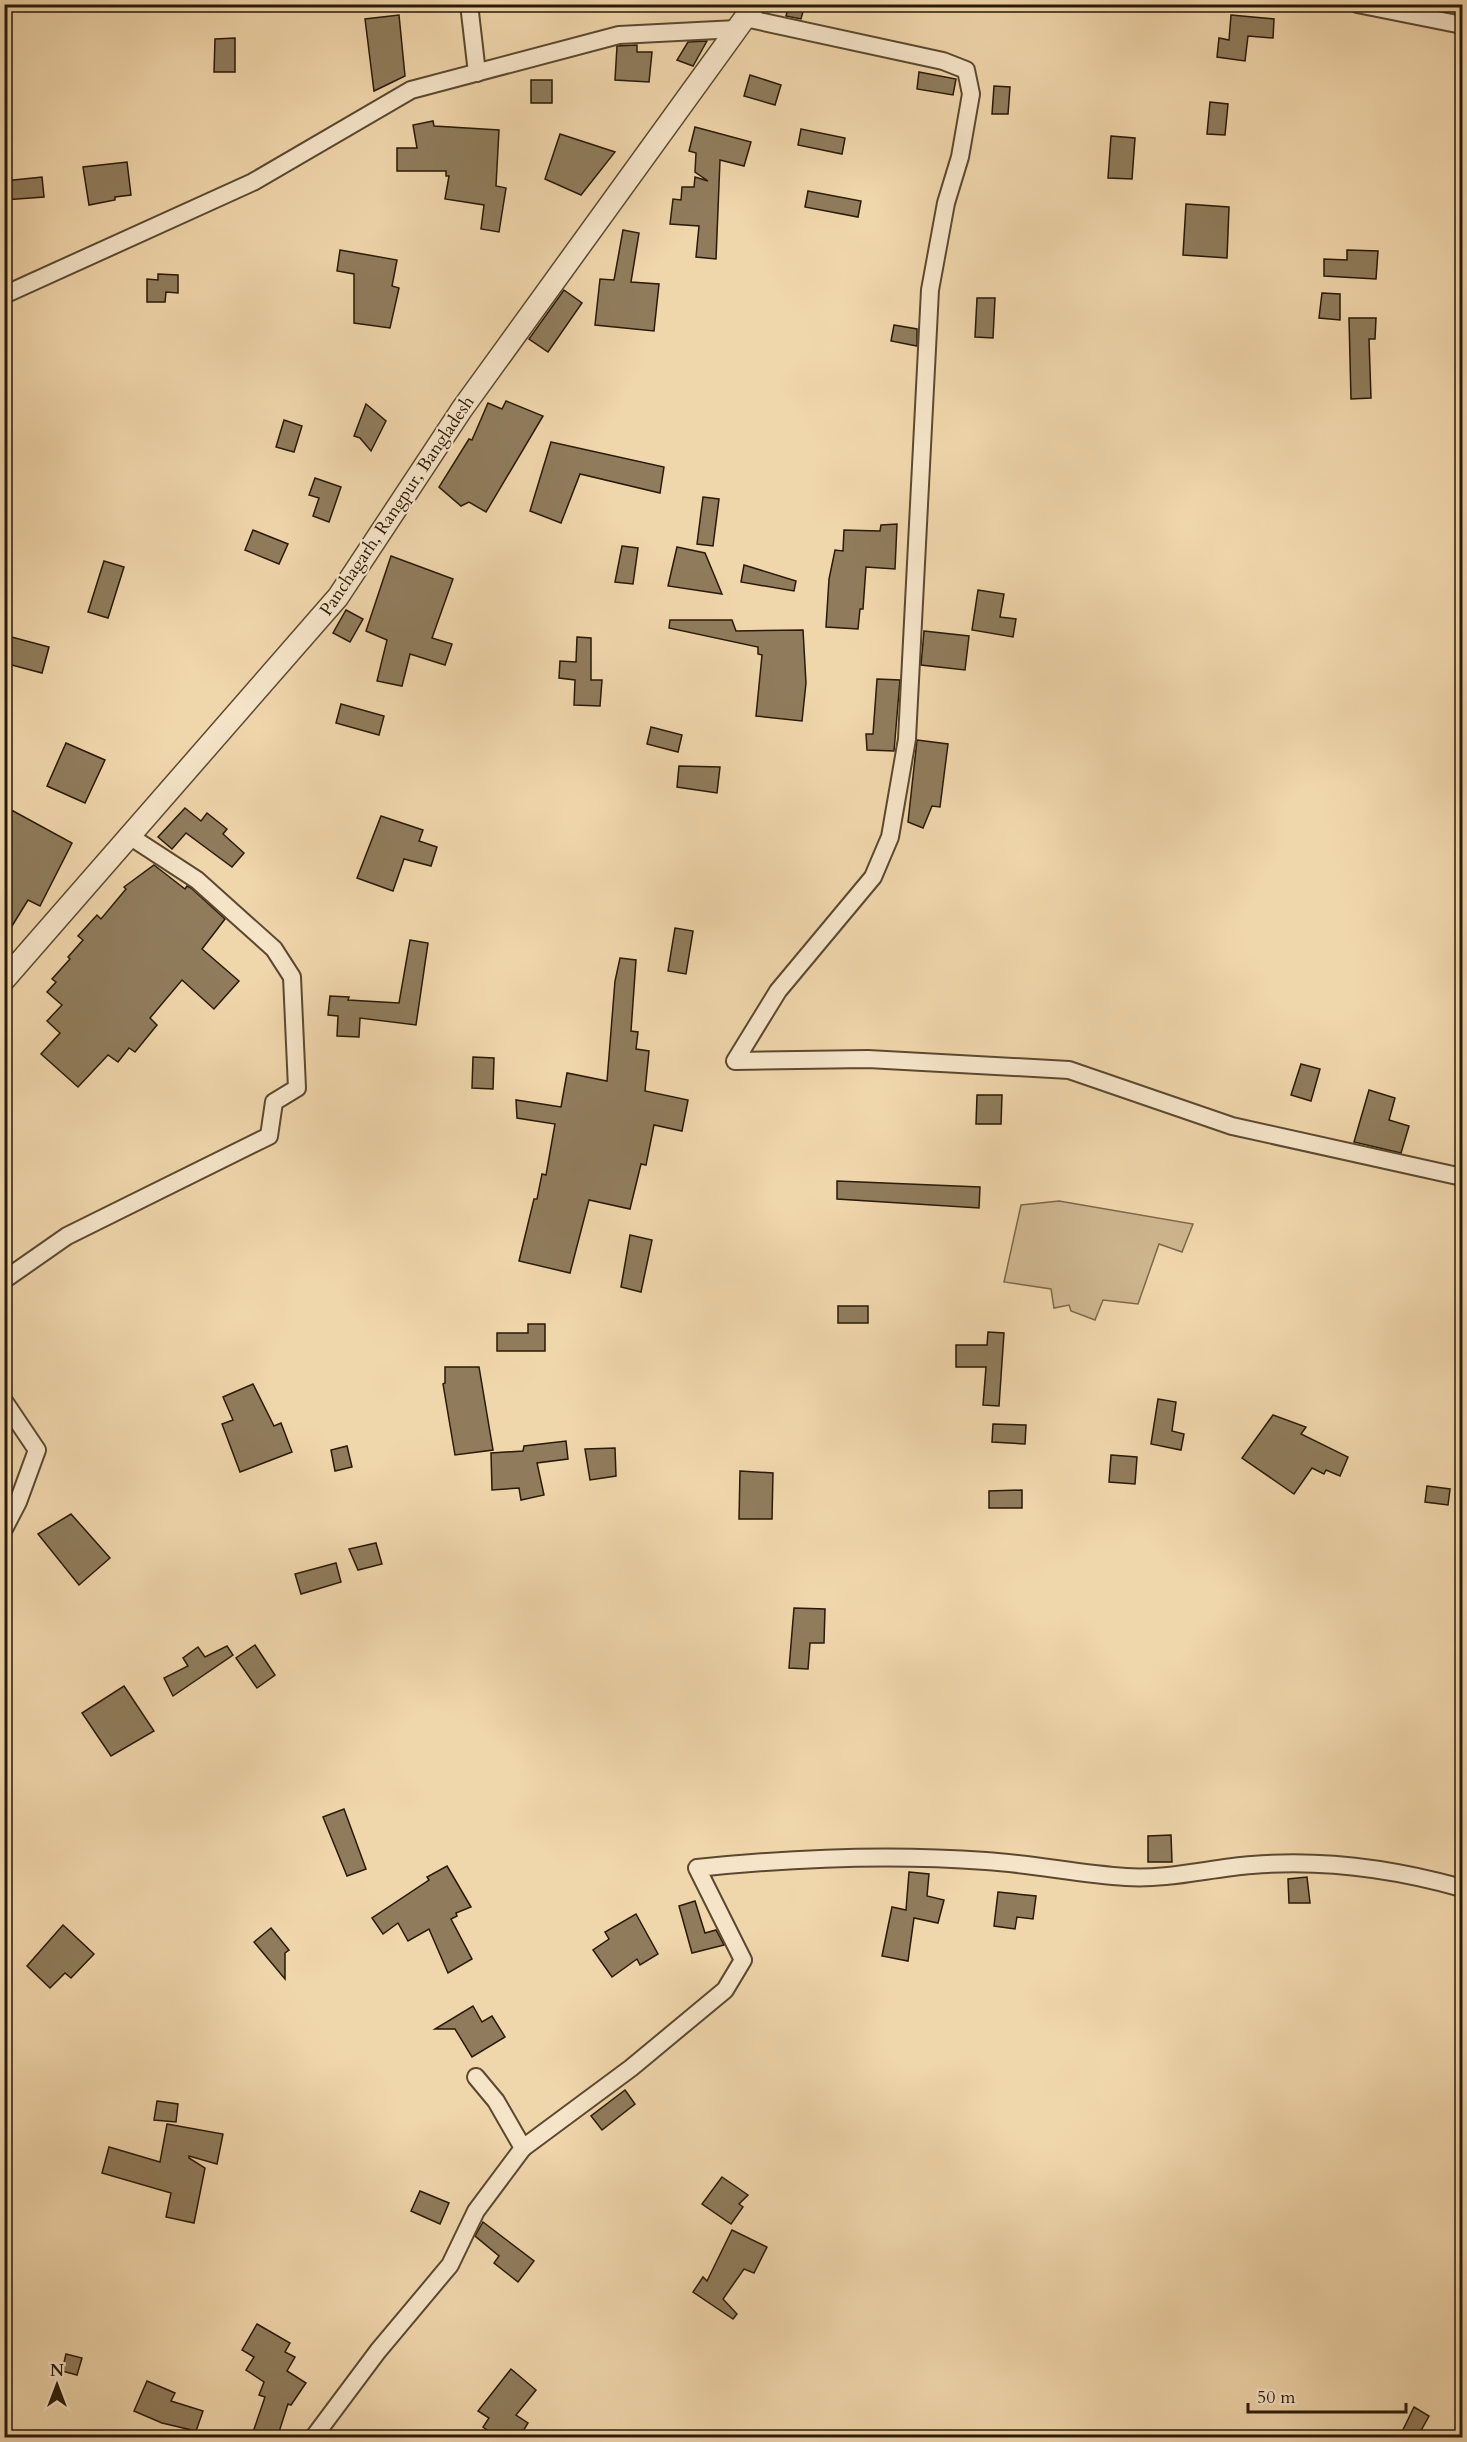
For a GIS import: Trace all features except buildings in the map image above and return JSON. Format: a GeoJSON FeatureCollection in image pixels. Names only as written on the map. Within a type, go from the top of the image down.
{"type":"FeatureCollection","features":[{"type":"Feature","properties":{"kind":"street"},"geometry":{"type":"LineString","coordinates":[[469,4],[477,73]]}},
{"type":"Feature","properties":{"kind":"street"},"geometry":{"type":"LineString","coordinates":[[1357,4],[1462,25]]}},
{"type":"Feature","properties":{"kind":"street"},"geometry":{"type":"LineString","coordinates":[[4,295],[253,182],[411,90],[619,35],[746,17],[943,61],[966,70],[971,94],[960,157],[946,203],[930,290],[907,739],[890,837],[873,877],[778,991],[735,1061],[868,1059],[1070,1070],[1232,1126],[1462,1177]]}},
{"type":"Feature","properties":{"kind":"street","name":"Panchagarh, Rangpur, Bangladesh"},"geometry":{"type":"LineString","coordinates":[[4,980],[338,597],[462,409],[746,17]]}},
{"type":"Feature","properties":{"kind":"street"},"geometry":{"type":"LineString","coordinates":[[4,1280],[67,1236],[269,1136],[274,1102],[297,1088],[292,977],[274,949],[197,880],[131,837]]}},
{"type":"Feature","properties":{"kind":"street"},"geometry":{"type":"LineString","coordinates":[[4,1401],[37,1450],[18,1502],[4,1529]]}},
{"type":"Feature","properties":{"kind":"street"},"geometry":{"type":"LineString","coordinates":[[313,2438],[378,2351],[450,2265],[476,2211],[523,2148],[631,2068],[725,1990],[742,1960],[697,1868],[800,1860],[917,1858],[987,1861],[1128,1877],[1253,1865],[1309,1864],[1413,1874],[1462,1888]]}},
{"type":"Feature","properties":{"kind":"street"},"geometry":{"type":"LineString","coordinates":[[476,2077],[496,2101],[523,2148]]}},
{"type":"Feature","properties":{"kind":"shaded area"},"geometry":{"type":"Polygon","coordinates":[[[1059,1201],[1193,1224],[1182,1252],[1159,1244],[1138,1304],[1103,1300],[1095,1320],[1071,1311],[1069,1305],[1054,1308],[1051,1289],[1004,1282],[1021,1205],[1059,1201]]]}}]}
